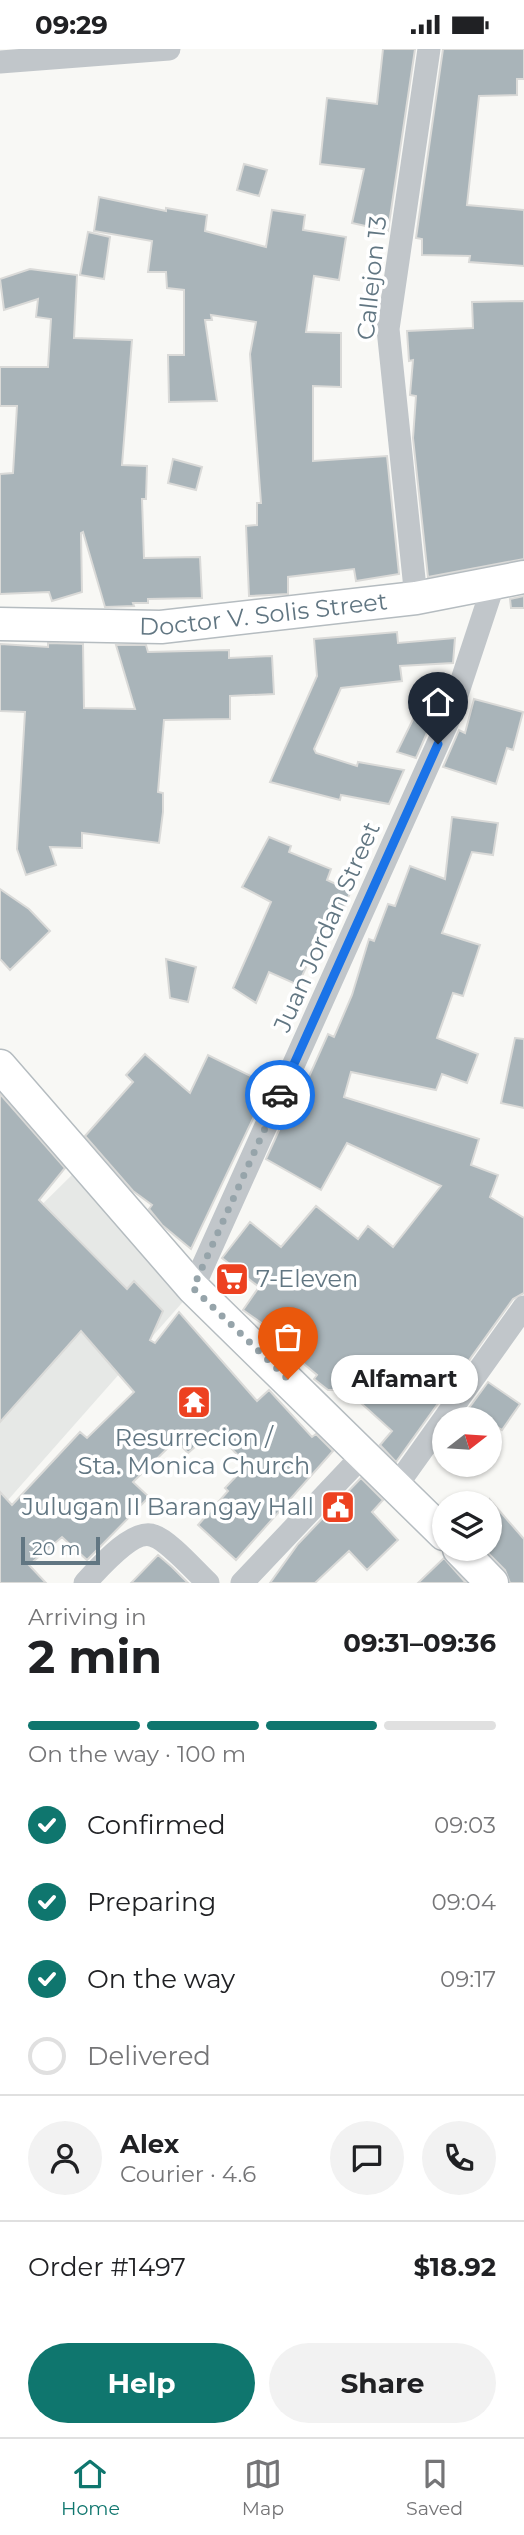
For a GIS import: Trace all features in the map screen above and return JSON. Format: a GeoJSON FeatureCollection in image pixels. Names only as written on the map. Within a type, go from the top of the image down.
{"type":"FeatureCollection","features":[{"type":"Feature","properties":{"kind":"street"},"geometry":{"type":"LineString","coordinates":[[0,62],[169,49]]}},
{"type":"Feature","properties":{"kind":"street","name":"Callejon 13"},"geometry":{"type":"LineString","coordinates":[[416,598],[388,329],[429,49]]}},
{"type":"Feature","properties":{"kind":"street","name":"Doctor V. Solis Street"},"geometry":{"type":"LineString","coordinates":[[0,624],[161,627],[416,598],[509,580]]}},
{"type":"Feature","properties":{"kind":"street","name":"Juan Jordan Street"},"geometry":{"type":"LineString","coordinates":[[193,1288],[509,580]]}},
{"type":"Feature","properties":{"kind":"street"},"geometry":{"type":"LineString","coordinates":[[0,1066],[193,1288],[365,1453],[432,1521]]}},
{"type":"Feature","properties":{"kind":"street"},"geometry":{"type":"LineString","coordinates":[[397,1485],[524,1307]]}},
{"type":"Feature","properties":{"kind":"street"},"geometry":{"type":"LineString","coordinates":[[242,1583],[365,1453]]}},
{"type":"Feature","properties":{"kind":"street"},"geometry":{"type":"LineString","coordinates":[[85,1583],[132,1538],[143,1534],[155,1536],[208,1583]]}},
{"type":"Feature","properties":{"kind":"street"},"geometry":{"type":"LineString","coordinates":[[471,1561],[492,1583]]}},
{"type":"Feature","properties":{"kind":"shaded area"},"geometry":{"type":"Polygon","coordinates":[[[76,1171],[188,1296],[0,1509],[0,1246],[76,1171]]]}},
{"type":"Feature","properties":{"kind":"building"},"geometry":{"type":"Polygon","coordinates":[[[383,49],[415,49],[388,231],[352,223],[364,169],[320,164],[327,98],[377,104],[383,49]]]}},
{"type":"Feature","properties":{"kind":"building"},"geometry":{"type":"Polygon","coordinates":[[[443,49],[524,49],[524,79],[517,79],[517,95],[479,96],[467,205],[524,210],[524,266],[469,262],[470,256],[422,255],[422,239],[416,238],[443,49]]]}},
{"type":"Feature","properties":{"kind":"building"},"geometry":{"type":"Polygon","coordinates":[[[244,164],[267,170],[259,196],[237,190],[244,164]]]}},
{"type":"Feature","properties":{"kind":"building"},"geometry":{"type":"Polygon","coordinates":[[[99,197],[166,211],[166,208],[207,215],[205,231],[266,247],[272,210],[305,215],[303,230],[346,237],[339,280],[314,276],[306,332],[341,333],[341,387],[313,386],[313,461],[387,456],[399,574],[356,581],[354,569],[288,577],[288,594],[249,596],[246,526],[257,525],[257,503],[261,503],[250,354],[256,322],[211,315],[212,320],[205,320],[217,401],[169,402],[168,355],[184,355],[184,290],[167,288],[166,272],[148,272],[152,241],[94,231],[99,197]]]}},
{"type":"Feature","properties":{"kind":"building"},"geometry":{"type":"Polygon","coordinates":[[[88,232],[110,237],[104,279],[80,275],[88,232]]]}},
{"type":"Feature","properties":{"kind":"building"},"geometry":{"type":"Polygon","coordinates":[[[30,269],[77,275],[74,338],[132,340],[122,465],[147,466],[146,499],[142,499],[144,558],[200,557],[202,598],[148,599],[148,603],[133,603],[134,606],[105,607],[83,532],[82,592],[52,601],[49,592],[0,594],[0,474],[13,473],[17,406],[0,406],[0,367],[48,367],[51,319],[36,317],[38,299],[4,310],[0,279],[30,269]]]}},
{"type":"Feature","properties":{"kind":"building"},"geometry":{"type":"Polygon","coordinates":[[[524,301],[524,559],[428,577],[413,438],[416,396],[410,395],[413,360],[409,361],[407,331],[473,328],[472,302],[524,301]]]}},
{"type":"Feature","properties":{"kind":"building"},"geometry":{"type":"Polygon","coordinates":[[[173,459],[202,467],[196,490],[168,483],[173,459]]]}},
{"type":"Feature","properties":{"kind":"building"},"geometry":{"type":"Polygon","coordinates":[[[524,596],[524,608],[511,608],[510,599],[524,596]]]}},
{"type":"Feature","properties":{"kind":"building"},"geometry":{"type":"Polygon","coordinates":[[[397,632],[398,643],[455,638],[453,663],[400,666],[402,681],[341,688],[314,749],[316,753],[357,766],[358,762],[404,770],[389,804],[341,795],[340,800],[270,782],[317,676],[314,639],[397,632]]]}},
{"type":"Feature","properties":{"kind":"building"},"geometry":{"type":"Polygon","coordinates":[[[48,643],[83,644],[84,708],[135,709],[116,645],[146,645],[148,652],[229,650],[229,658],[272,656],[274,694],[230,696],[230,719],[164,720],[158,792],[163,793],[159,843],[82,833],[82,848],[50,847],[56,865],[26,875],[17,849],[25,712],[0,711],[0,644],[48,647],[48,643]]]}},
{"type":"Feature","properties":{"kind":"building"},"geometry":{"type":"Polygon","coordinates":[[[474,699],[523,712],[513,750],[507,748],[496,784],[443,767],[459,730],[465,733],[474,699]]]}},
{"type":"Feature","properties":{"kind":"building"},"geometry":{"type":"Polygon","coordinates":[[[418,709],[434,717],[416,758],[397,752],[418,709]]]}},
{"type":"Feature","properties":{"kind":"building"},"geometry":{"type":"Polygon","coordinates":[[[452,817],[498,823],[493,855],[472,852],[442,933],[480,945],[463,996],[453,993],[437,1038],[478,1054],[467,1083],[442,1074],[436,1090],[351,1072],[344,1097],[479,1139],[471,1165],[498,1175],[490,1197],[524,1218],[524,1293],[513,1299],[435,1407],[432,1407],[432,1412],[396,1462],[380,1445],[392,1431],[341,1385],[337,1390],[328,1390],[314,1379],[317,1375],[291,1353],[295,1347],[243,1310],[259,1287],[222,1258],[250,1222],[281,1247],[316,1206],[358,1239],[368,1226],[393,1247],[441,1186],[347,1143],[321,1190],[266,1159],[294,1097],[299,1099],[328,1034],[334,1037],[352,995],[369,939],[374,941],[388,904],[395,906],[410,866],[445,879],[452,817]]]}},
{"type":"Feature","properties":{"kind":"building"},"geometry":{"type":"Polygon","coordinates":[[[269,837],[291,846],[289,852],[331,869],[327,880],[351,891],[337,923],[328,919],[298,985],[269,972],[256,1003],[233,988],[271,902],[242,887],[269,837]]]}},
{"type":"Feature","properties":{"kind":"building"},"geometry":{"type":"Polygon","coordinates":[[[0,889],[29,909],[50,931],[10,970],[0,959],[0,889]]]}},
{"type":"Feature","properties":{"kind":"building"},"geometry":{"type":"Polygon","coordinates":[[[166,959],[196,967],[188,1002],[170,998],[166,959]]]}},
{"type":"Feature","properties":{"kind":"building"},"geometry":{"type":"Polygon","coordinates":[[[515,1038],[524,1039],[524,1108],[501,1103],[515,1038]]]}},
{"type":"Feature","properties":{"kind":"building"},"geometry":{"type":"Polygon","coordinates":[[[145,1054],[190,1093],[208,1055],[269,1085],[191,1249],[162,1225],[149,1209],[152,1205],[133,1191],[85,1136],[133,1082],[126,1075],[145,1054]]]}},
{"type":"Feature","properties":{"kind":"building"},"geometry":{"type":"Polygon","coordinates":[[[0,1094],[65,1168],[39,1200],[127,1289],[134,1281],[163,1311],[150,1340],[155,1343],[179,1312],[257,1401],[269,1390],[312,1437],[316,1434],[333,1451],[236,1560],[198,1525],[228,1491],[225,1488],[247,1465],[214,1430],[188,1453],[176,1440],[133,1482],[149,1497],[87,1560],[62,1537],[29,1565],[46,1583],[0,1583],[0,1492],[12,1505],[80,1432],[87,1438],[134,1392],[81,1331],[0,1422],[0,1094]]]}},
{"type":"Feature","properties":{"kind":"building"},"geometry":{"type":"Polygon","coordinates":[[[488,1382],[520,1404],[502,1430],[502,1407],[470,1407],[488,1382]]]}},
{"type":"Feature","properties":{"kind":"building"},"geometry":{"type":"Polygon","coordinates":[[[361,1478],[383,1500],[372,1512],[398,1540],[367,1570],[349,1551],[315,1583],[270,1583],[298,1544],[361,1478]]]}},
{"type":"Feature","properties":{"kind":"building"},"geometry":{"type":"Polygon","coordinates":[[[502,1514],[524,1539],[524,1583],[510,1583],[505,1570],[496,1561],[502,1561],[502,1514]]]}},
{"type":"Feature","properties":{"kind":"building"},"geometry":{"type":"Polygon","coordinates":[[[158,1555],[172,1567],[188,1583],[131,1583],[158,1555]]]}},
{"type":"Feature","properties":{"kind":"building"},"geometry":{"type":"Polygon","coordinates":[[[441,1561],[447,1561],[466,1583],[418,1583],[441,1561]]]}},
{"type":"Feature","properties":{"kind":"way so far"},"geometry":{"type":"LineString","coordinates":[[280,1095],[193,1288],[288,1379]]}},
{"type":"Feature","properties":{"kind":"place","name":"7-Eleven"},"geometry":{"type":"Point","coordinates":[232,1279]}},
{"type":"Feature","properties":{"kind":"place","name":"Alfamart"},"geometry":{"type":"Point","coordinates":[288,1379]}},
{"type":"Feature","properties":{"kind":"place","name":"Resurrecion / Sta. Monica Church"},"geometry":{"type":"Point","coordinates":[194,1402]}},
{"type":"Feature","properties":{"kind":"place","name":"Julugan II Barangay Hall"},"geometry":{"type":"Point","coordinates":[338,1507]}},
{"type":"Feature","properties":{"kind":"route"},"geometry":{"type":"LineString","coordinates":[[280,1095],[438,744]]}}]}
